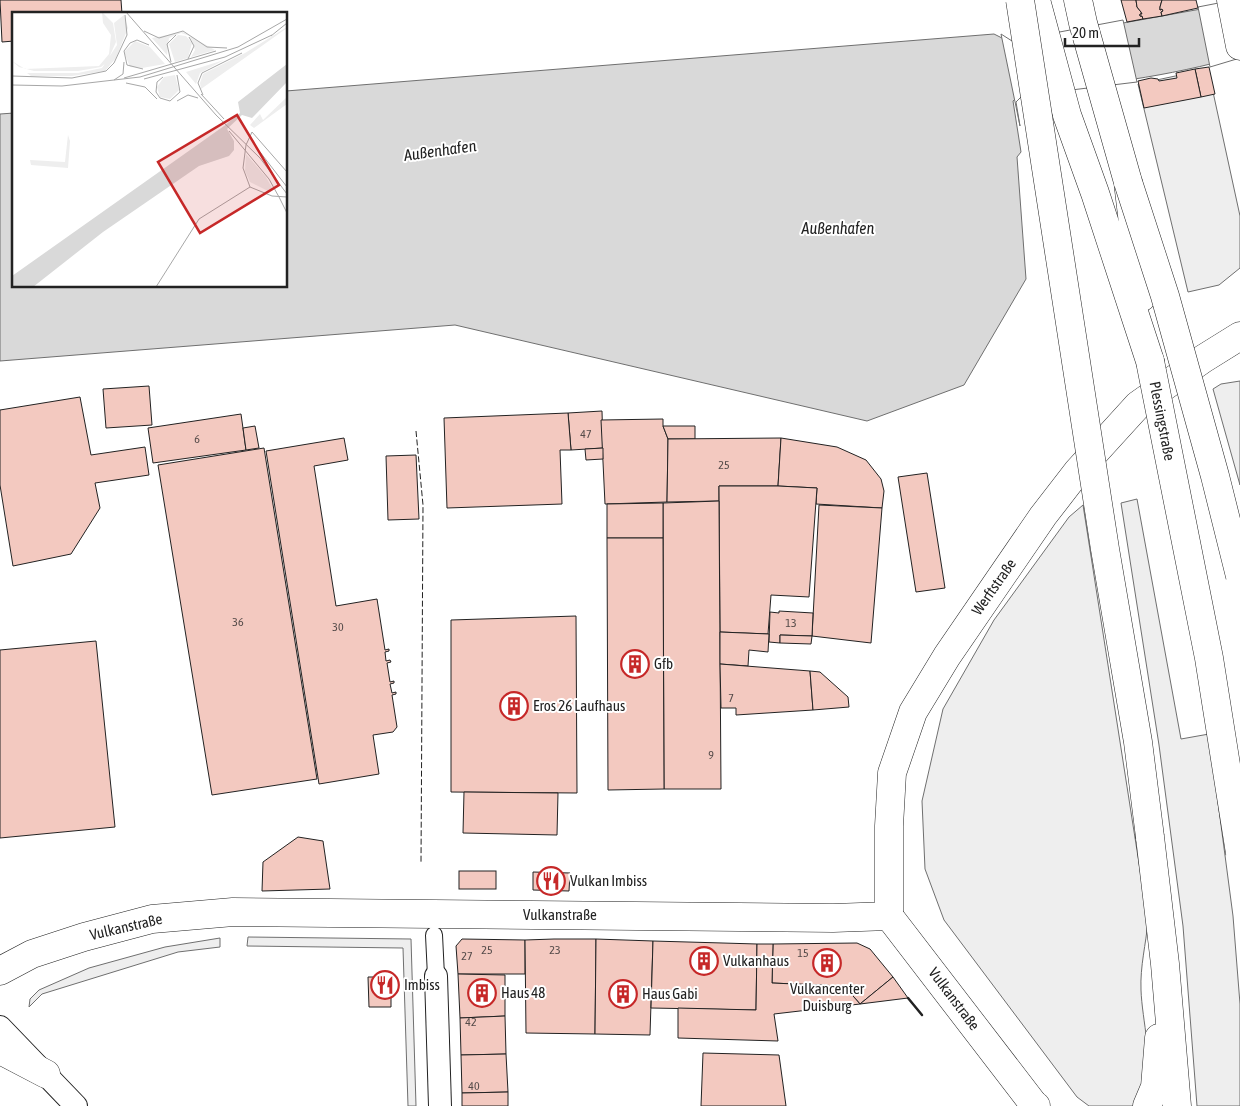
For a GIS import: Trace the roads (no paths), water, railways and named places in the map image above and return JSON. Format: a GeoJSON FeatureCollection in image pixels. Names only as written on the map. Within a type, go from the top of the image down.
{"type":"FeatureCollection","features":[{"type":"Feature","properties":{"kind":"main road"},"geometry":{"type":"LineString","coordinates":[[1020,0],[1105,549],[1138,742],[1165,964],[1177,1106]]}},
{"type":"Feature","properties":{"kind":"main road","name":"Plessingstraße"},"geometry":{"type":"LineString","coordinates":[[1036,0],[1067,115],[1095,193],[1150,361],[1209,658],[1240,853]]}},
{"type":"Feature","properties":{"kind":"main road"},"geometry":{"type":"LineString","coordinates":[[1078,0],[1128,182],[1165,296],[1215,476],[1240,576]]}},
{"type":"Feature","properties":{"kind":"main road"},"geometry":{"type":"LineString","coordinates":[[1231,0],[1240,46]]}},
{"type":"Feature","properties":{"kind":"main road"},"geometry":{"type":"LineString","coordinates":[[1128,182],[1150,361]]}},
{"type":"Feature","properties":{"kind":"main road","name":"Werftstraße"},"geometry":{"type":"LineString","coordinates":[[889,916],[889,826],[892,773],[913,712],[947,656],[1043,516],[1077,472],[1138,405],[1203,359],[1240,336]]}},
{"type":"Feature","properties":{"kind":"main road","name":"Vulkanstraße"},"geometry":{"type":"LineString","coordinates":[[0,971],[32,954],[84,937],[152,919],[233,912],[833,918],[889,916],[1035,1106]]}},
{"type":"Feature","properties":{"kind":"main road"},"geometry":{"type":"LineString","coordinates":[[1147,1106],[1154,1086],[1165,964]]}},
{"type":"Feature","properties":{"kind":"main road"},"geometry":{"type":"LineString","coordinates":[[0,1050],[46,1074]]}},
{"type":"Feature","properties":{"kind":"street"},"geometry":{"type":"LineString","coordinates":[[434,935],[440,1106]]}},
{"type":"Feature","properties":{"kind":"street"},"geometry":{"type":"LineString","coordinates":[[0,1027],[76,1106]]}},
{"type":"Feature","properties":{"kind":"water","name":"Außenhafen"},"geometry":{"type":"Polygon","coordinates":[[[1201,9],[1240,56],[1159,75],[1021,94],[1013,101],[1021,152],[1017,157],[1026,279],[964,385],[867,421],[455,325],[0,361],[0,114],[12,113],[12,288],[288,288],[288,91],[994,34],[1012,43],[1201,9]]]}},
{"type":"Feature","properties":{"kind":"place","name":"Gfb"},"geometry":{"type":"Point","coordinates":[635,664]}},
{"type":"Feature","properties":{"kind":"place","name":"Eros 26 Laufhaus"},"geometry":{"type":"Point","coordinates":[514,706]}},
{"type":"Feature","properties":{"kind":"place","name":"Vulkan Imbiss"},"geometry":{"type":"Point","coordinates":[551,881]}},
{"type":"Feature","properties":{"kind":"place","name":"Vulkanhaus"},"geometry":{"type":"Point","coordinates":[704,961]}},
{"type":"Feature","properties":{"kind":"place","name":"Vulkancenter Duisburg"},"geometry":{"type":"Point","coordinates":[827,963]}},
{"type":"Feature","properties":{"kind":"place","name":"Imbiss"},"geometry":{"type":"Point","coordinates":[385,985]}},
{"type":"Feature","properties":{"kind":"place","name":"Haus 48"},"geometry":{"type":"Point","coordinates":[482,993]}},
{"type":"Feature","properties":{"kind":"place","name":"Haus Gabi"},"geometry":{"type":"Point","coordinates":[623,994]}}]}
